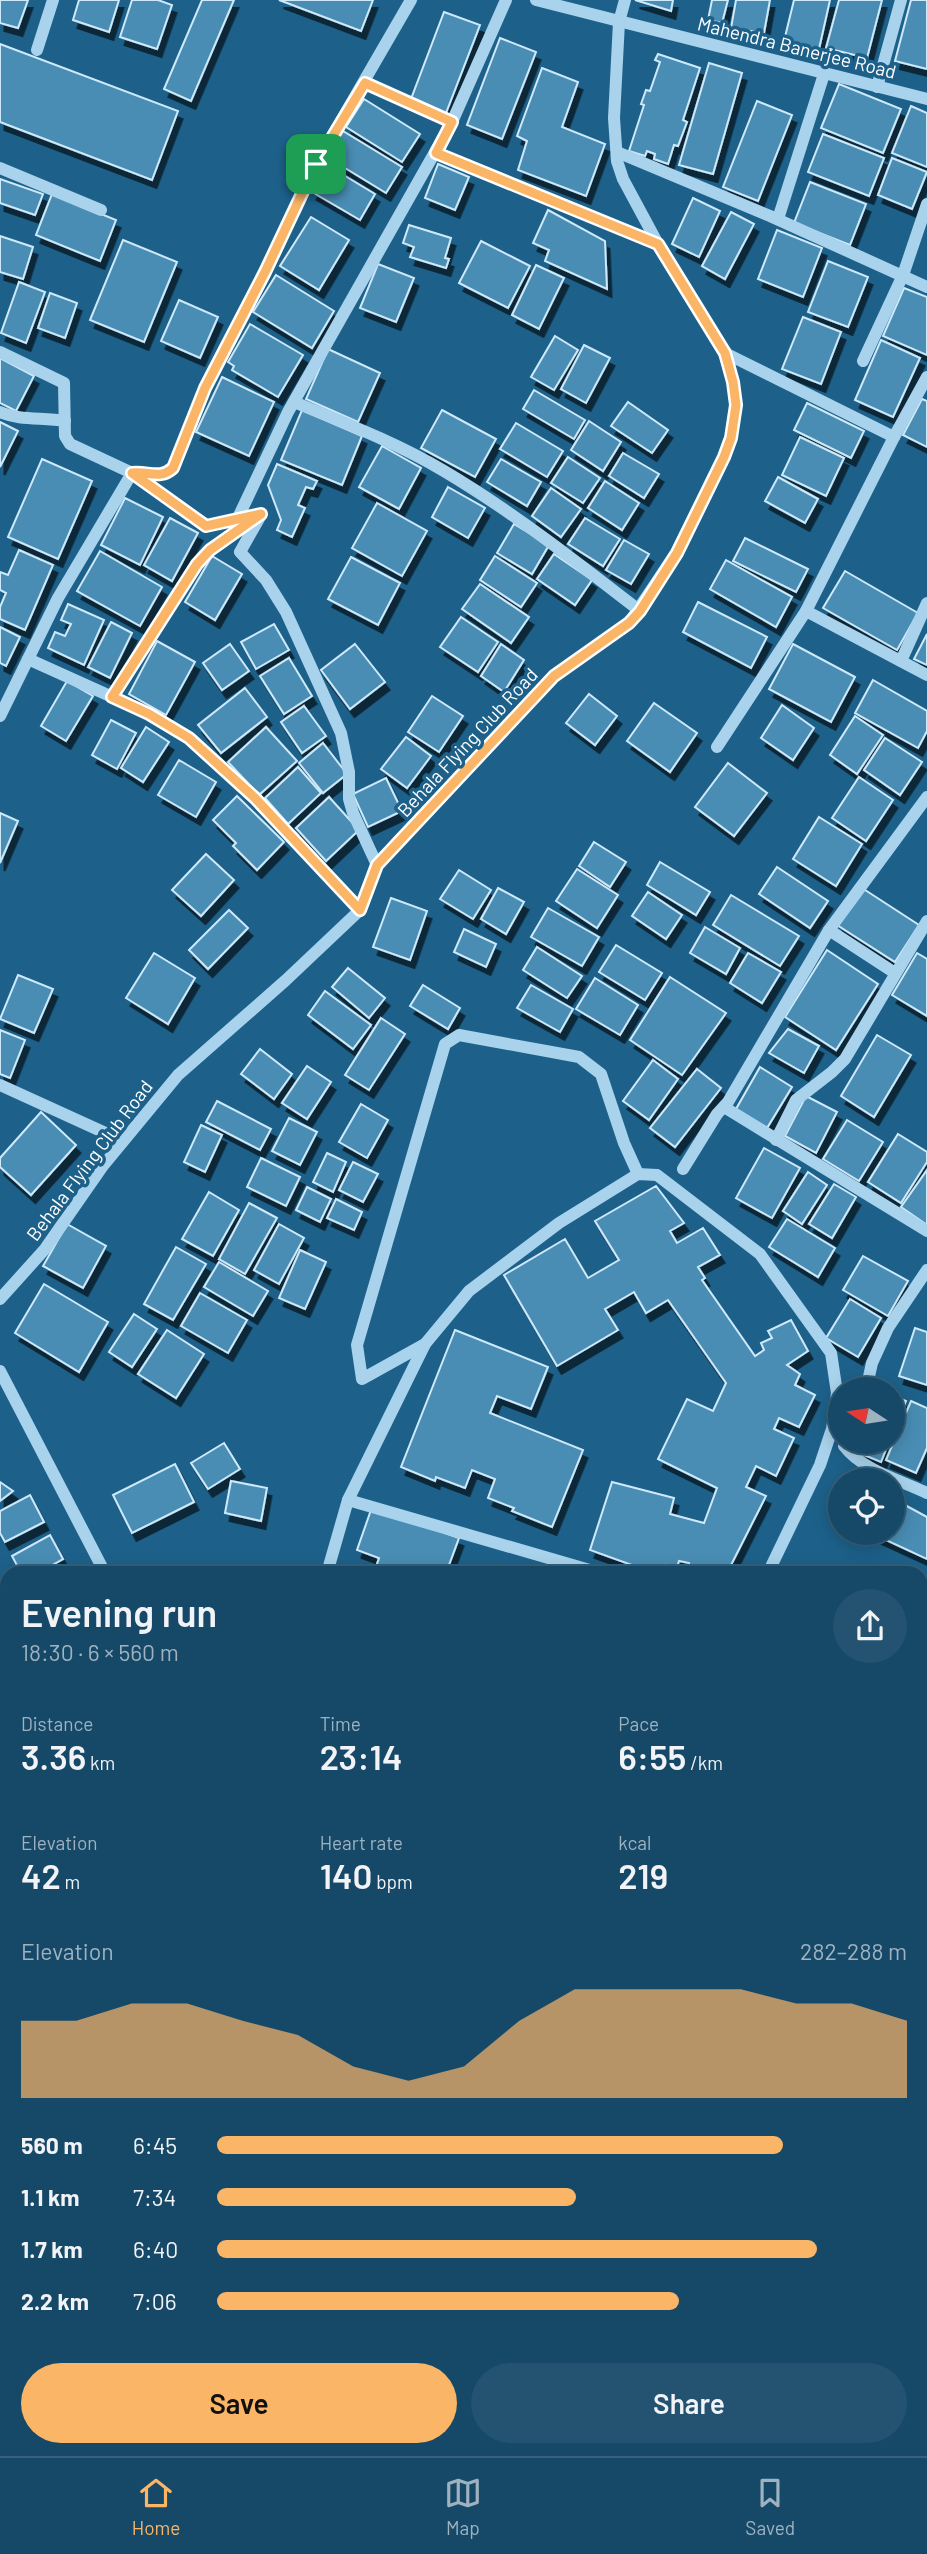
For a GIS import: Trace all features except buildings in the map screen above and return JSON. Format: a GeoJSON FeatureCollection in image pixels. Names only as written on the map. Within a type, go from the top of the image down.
{"type":"FeatureCollection","features":[{"type":"Feature","properties":{"kind":"street"},"geometry":{"type":"LineString","coordinates":[[37,50],[53,0]]}},
{"type":"Feature","properties":{"kind":"street"},"geometry":{"type":"LineString","coordinates":[[132,473],[167,474],[173,468],[205,388],[265,272],[316,164],[411,0]]}},
{"type":"Feature","properties":{"kind":"street"},"geometry":{"type":"LineString","coordinates":[[261,514],[236,522],[294,402],[436,153],[506,0]]}},
{"type":"Feature","properties":{"kind":"street","name":"Mahendra Banerjee Road"},"geometry":{"type":"LineString","coordinates":[[536,0],[927,99]]}},
{"type":"Feature","properties":{"kind":"street","name":"Behala Flying Club Road"},"geometry":{"type":"LineString","coordinates":[[0,1299],[45,1250],[102,1167],[178,1075],[286,980],[360,910],[377,865],[554,676],[629,623],[640,611],[677,553],[724,457],[731,438],[736,405],[725,353],[658,244],[623,179],[617,152],[614,118],[619,22],[625,0]]}},
{"type":"Feature","properties":{"kind":"street"},"geometry":{"type":"LineString","coordinates":[[877,87],[901,0]]}},
{"type":"Feature","properties":{"kind":"street"},"geometry":{"type":"LineString","coordinates":[[778,219],[824,74]]}},
{"type":"Feature","properties":{"kind":"street"},"geometry":{"type":"LineString","coordinates":[[365,83],[452,122]]}},
{"type":"Feature","properties":{"kind":"street"},"geometry":{"type":"LineString","coordinates":[[617,152],[778,219],[927,287]]}},
{"type":"Feature","properties":{"kind":"street"},"geometry":{"type":"LineString","coordinates":[[436,153],[658,244]]}},
{"type":"Feature","properties":{"kind":"street"},"geometry":{"type":"LineString","coordinates":[[0,168],[101,210]]}},
{"type":"Feature","properties":{"kind":"street"},"geometry":{"type":"LineString","coordinates":[[863,361],[903,275],[927,204]]}},
{"type":"Feature","properties":{"kind":"street"},"geometry":{"type":"LineString","coordinates":[[0,352],[64,383],[65,436],[70,444],[132,473],[206,526],[261,514]]}},
{"type":"Feature","properties":{"kind":"street"},"geometry":{"type":"LineString","coordinates":[[725,353],[894,437]]}},
{"type":"Feature","properties":{"kind":"street"},"geometry":{"type":"LineString","coordinates":[[717,747],[806,611],[927,377]]}},
{"type":"Feature","properties":{"kind":"street"},"geometry":{"type":"LineString","coordinates":[[294,402],[350,425],[442,470],[560,548],[640,611]]}},
{"type":"Feature","properties":{"kind":"street"},"geometry":{"type":"LineString","coordinates":[[0,412],[19,418],[65,421]]}},
{"type":"Feature","properties":{"kind":"street"},"geometry":{"type":"LineString","coordinates":[[0,714],[58,598],[132,473]]}},
{"type":"Feature","properties":{"kind":"street"},"geometry":{"type":"LineString","coordinates":[[112,697],[197,564],[210,550],[261,514]]}},
{"type":"Feature","properties":{"kind":"street"},"geometry":{"type":"LineString","coordinates":[[261,514],[240,552],[266,580],[285,612],[341,733],[349,772],[349,799],[377,865]]}},
{"type":"Feature","properties":{"kind":"street"},"geometry":{"type":"LineString","coordinates":[[901,661],[927,603]]}},
{"type":"Feature","properties":{"kind":"street"},"geometry":{"type":"LineString","coordinates":[[806,611],[927,675]]}},
{"type":"Feature","properties":{"kind":"street"},"geometry":{"type":"LineString","coordinates":[[28,659],[149,714],[189,738],[255,798],[360,910]]}},
{"type":"Feature","properties":{"kind":"street"},"geometry":{"type":"LineString","coordinates":[[683,1169],[724,1107],[829,930],[927,797]]}},
{"type":"Feature","properties":{"kind":"street"},"geometry":{"type":"LineString","coordinates":[[776,1140],[796,1100],[845,1059],[927,921]]}},
{"type":"Feature","properties":{"kind":"street"},"geometry":{"type":"LineString","coordinates":[[829,930],[895,973]]}},
{"type":"Feature","properties":{"kind":"street"},"geometry":{"type":"LineString","coordinates":[[915,940],[927,947]]}},
{"type":"Feature","properties":{"kind":"street"},"geometry":{"type":"LineString","coordinates":[[425,1344],[362,1380],[357,1345],[445,1044],[459,1035],[579,1057],[601,1074],[624,1143],[638,1174]]}},
{"type":"Feature","properties":{"kind":"street"},"geometry":{"type":"LineString","coordinates":[[0,1085],[123,1142]]}},
{"type":"Feature","properties":{"kind":"street"},"geometry":{"type":"LineString","coordinates":[[724,1107],[927,1231]]}},
{"type":"Feature","properties":{"kind":"street"},"geometry":{"type":"LineString","coordinates":[[329,1566],[348,1500],[425,1344],[469,1291],[559,1223],[638,1174],[657,1175],[760,1254],[831,1353],[837,1393],[832,1429],[820,1465],[771,1566]]}},
{"type":"Feature","properties":{"kind":"street"},"geometry":{"type":"LineString","coordinates":[[869,1377],[872,1363],[888,1328],[927,1270]]}},
{"type":"Feature","properties":{"kind":"street"},"geometry":{"type":"LineString","coordinates":[[0,1371],[101,1566]]}},
{"type":"Feature","properties":{"kind":"street"},"geometry":{"type":"LineString","coordinates":[[850,1454],[927,1493]]}},
{"type":"Feature","properties":{"kind":"street"},"geometry":{"type":"LineString","coordinates":[[348,1500],[576,1566]]}},
{"type":"Feature","properties":{"kind":"route"},"geometry":{"type":"LineString","coordinates":[[365,83],[452,122],[436,153],[658,244],[725,353],[736,405],[731,438],[724,457],[677,553],[640,611],[617,633],[554,676],[377,865],[360,910],[255,798],[189,738],[170,725],[112,697],[197,564],[210,550],[261,514],[206,526],[132,473],[167,474],[173,468],[205,388],[265,272],[316,164],[365,83]]}}]}
